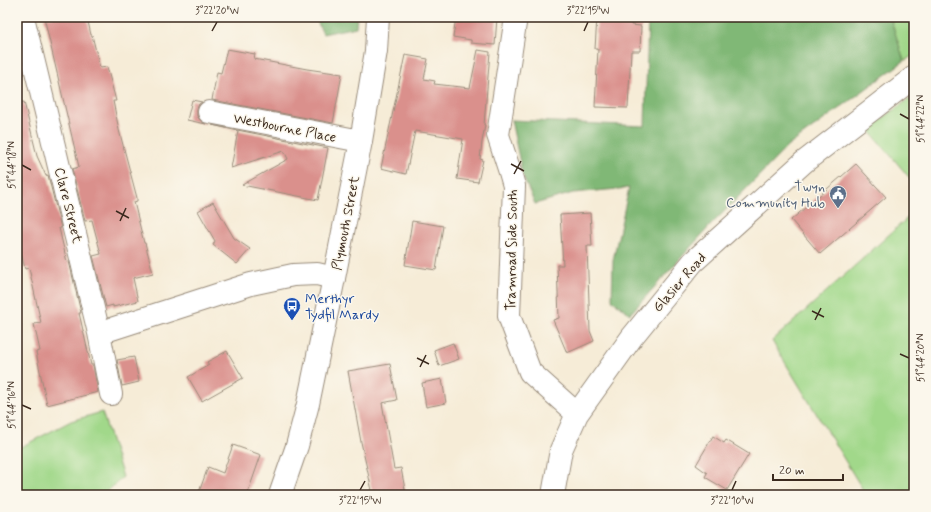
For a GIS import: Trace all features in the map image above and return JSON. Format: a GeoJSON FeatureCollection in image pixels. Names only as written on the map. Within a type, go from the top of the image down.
{"type":"FeatureCollection","features":[{"type":"Feature","properties":{"kind":"street","name":"Clare Street"},"geometry":{"type":"LineString","coordinates":[[23,17],[99,333],[111,394]]}},
{"type":"Feature","properties":{"kind":"street","name":"Plymouth Street"},"geometry":{"type":"LineString","coordinates":[[280,495],[297,446],[308,404],[334,278],[361,141],[376,51],[378,17]]}},
{"type":"Feature","properties":{"kind":"street","name":"Tramroad Side South"},"geometry":{"type":"LineString","coordinates":[[516,17],[498,135],[514,186],[509,316],[530,372],[576,414]]}},
{"type":"Feature","properties":{"kind":"street","name":"Glasier Road"},"geometry":{"type":"LineString","coordinates":[[553,495],[561,450],[576,414],[632,337],[693,262],[804,162],[914,77]]}},
{"type":"Feature","properties":{"kind":"street","name":"Westbourne Place"},"geometry":{"type":"LineString","coordinates":[[209,112],[361,141]]}},
{"type":"Feature","properties":{"kind":"street"},"geometry":{"type":"LineString","coordinates":[[99,333],[251,284],[293,275],[317,274],[334,278]]}},
{"type":"Feature","properties":{"kind":"green space"},"geometry":{"type":"Polygon","coordinates":[[[315,17],[357,17],[356,27],[323,34],[315,17]]]}},
{"type":"Feature","properties":{"kind":"green space"},"geometry":{"type":"Polygon","coordinates":[[[648,17],[890,17],[904,61],[788,146],[709,227],[630,314],[612,300],[613,260],[629,188],[573,193],[535,204],[523,177],[511,120],[645,126],[648,17]]]}},
{"type":"Feature","properties":{"kind":"green space"},"geometry":{"type":"Polygon","coordinates":[[[890,17],[914,17],[914,55],[904,61],[890,17]]]}},
{"type":"Feature","properties":{"kind":"green space"},"geometry":{"type":"Polygon","coordinates":[[[909,99],[914,106],[914,183],[868,129],[909,99]]]}},
{"type":"Feature","properties":{"kind":"green space"},"geometry":{"type":"Polygon","coordinates":[[[914,212],[914,495],[866,495],[772,341],[914,212]]]}},
{"type":"Feature","properties":{"kind":"green space"},"geometry":{"type":"Polygon","coordinates":[[[102,412],[123,477],[103,495],[17,495],[17,449],[71,421],[102,412]]]}},
{"type":"Feature","properties":{"kind":"building"},"geometry":{"type":"Polygon","coordinates":[[[44,17],[87,17],[100,68],[107,67],[116,101],[113,101],[119,130],[137,198],[137,201],[134,202],[153,273],[133,278],[138,301],[113,307],[113,305],[106,307],[93,256],[101,254],[92,220],[85,221],[72,169],[79,167],[44,17]]]}},
{"type":"Feature","properties":{"kind":"building"},"geometry":{"type":"Polygon","coordinates":[[[456,17],[497,17],[495,45],[471,43],[471,40],[453,37],[456,17]]]}},
{"type":"Feature","properties":{"kind":"building"},"geometry":{"type":"Polygon","coordinates":[[[597,17],[631,17],[631,25],[641,26],[640,51],[631,51],[628,108],[595,107],[598,49],[595,49],[597,17]]]}},
{"type":"Feature","properties":{"kind":"building"},"geometry":{"type":"Polygon","coordinates":[[[227,49],[255,54],[254,59],[342,74],[333,123],[212,100],[217,72],[221,73],[227,49]]]}},
{"type":"Feature","properties":{"kind":"building"},"geometry":{"type":"Polygon","coordinates":[[[478,50],[490,52],[485,125],[480,159],[483,160],[478,182],[457,179],[463,139],[415,131],[406,174],[381,168],[405,55],[428,59],[424,79],[435,81],[434,84],[470,88],[478,50]]]}},
{"type":"Feature","properties":{"kind":"building"},"geometry":{"type":"Polygon","coordinates":[[[192,100],[202,102],[199,104],[197,109],[197,116],[206,124],[187,120],[192,100]]]}},
{"type":"Feature","properties":{"kind":"building"},"geometry":{"type":"Polygon","coordinates":[[[24,102],[37,156],[46,176],[48,175],[98,392],[47,405],[36,352],[40,351],[34,324],[41,323],[29,268],[25,269],[17,236],[17,103],[24,102]]]}},
{"type":"Feature","properties":{"kind":"building"},"geometry":{"type":"Polygon","coordinates":[[[212,125],[328,148],[318,200],[242,185],[288,159],[284,151],[231,168],[238,131],[212,125]]]}},
{"type":"Feature","properties":{"kind":"building","name":"Twyn Community Hub"},"geometry":{"type":"Polygon","coordinates":[[[856,164],[886,197],[820,254],[791,220],[856,164]]]}},
{"type":"Feature","properties":{"kind":"building"},"geometry":{"type":"Polygon","coordinates":[[[213,202],[234,238],[250,249],[237,264],[213,245],[215,241],[198,211],[213,202]]]}},
{"type":"Feature","properties":{"kind":"building"},"geometry":{"type":"Polygon","coordinates":[[[590,213],[592,246],[587,246],[590,331],[594,341],[567,353],[553,320],[559,318],[557,265],[563,265],[560,215],[590,213]]]}},
{"type":"Feature","properties":{"kind":"building"},"geometry":{"type":"Polygon","coordinates":[[[412,221],[443,226],[436,270],[405,265],[412,221]]]}},
{"type":"Feature","properties":{"kind":"building"},"geometry":{"type":"Polygon","coordinates":[[[453,343],[459,359],[439,366],[434,350],[453,343]]]}},
{"type":"Feature","properties":{"kind":"building"},"geometry":{"type":"Polygon","coordinates":[[[227,351],[243,378],[202,401],[188,377],[209,365],[207,362],[227,351]]]}},
{"type":"Feature","properties":{"kind":"building"},"geometry":{"type":"Polygon","coordinates":[[[134,357],[139,382],[122,386],[117,360],[134,357]]]}},
{"type":"Feature","properties":{"kind":"building"},"geometry":{"type":"Polygon","coordinates":[[[390,364],[397,400],[382,403],[394,469],[401,468],[406,495],[373,495],[361,442],[348,371],[390,364]]]}},
{"type":"Feature","properties":{"kind":"building"},"geometry":{"type":"Polygon","coordinates":[[[442,379],[446,403],[426,407],[422,383],[442,379]]]}},
{"type":"Feature","properties":{"kind":"building"},"geometry":{"type":"Polygon","coordinates":[[[713,436],[724,443],[726,440],[749,454],[727,490],[705,477],[707,473],[696,465],[713,436]]]}},
{"type":"Feature","properties":{"kind":"building"},"geometry":{"type":"Polygon","coordinates":[[[233,445],[261,455],[247,495],[198,495],[208,467],[223,473],[233,445]]]}},
{"type":"Feature","properties":{"kind":"place","name":"Twyn Community Hub"},"geometry":{"type":"Point","coordinates":[838,209]}},
{"type":"Feature","properties":{"kind":"place","name":"Merthyr Tydfil Mardy"},"geometry":{"type":"Point","coordinates":[292,321]}}]}
